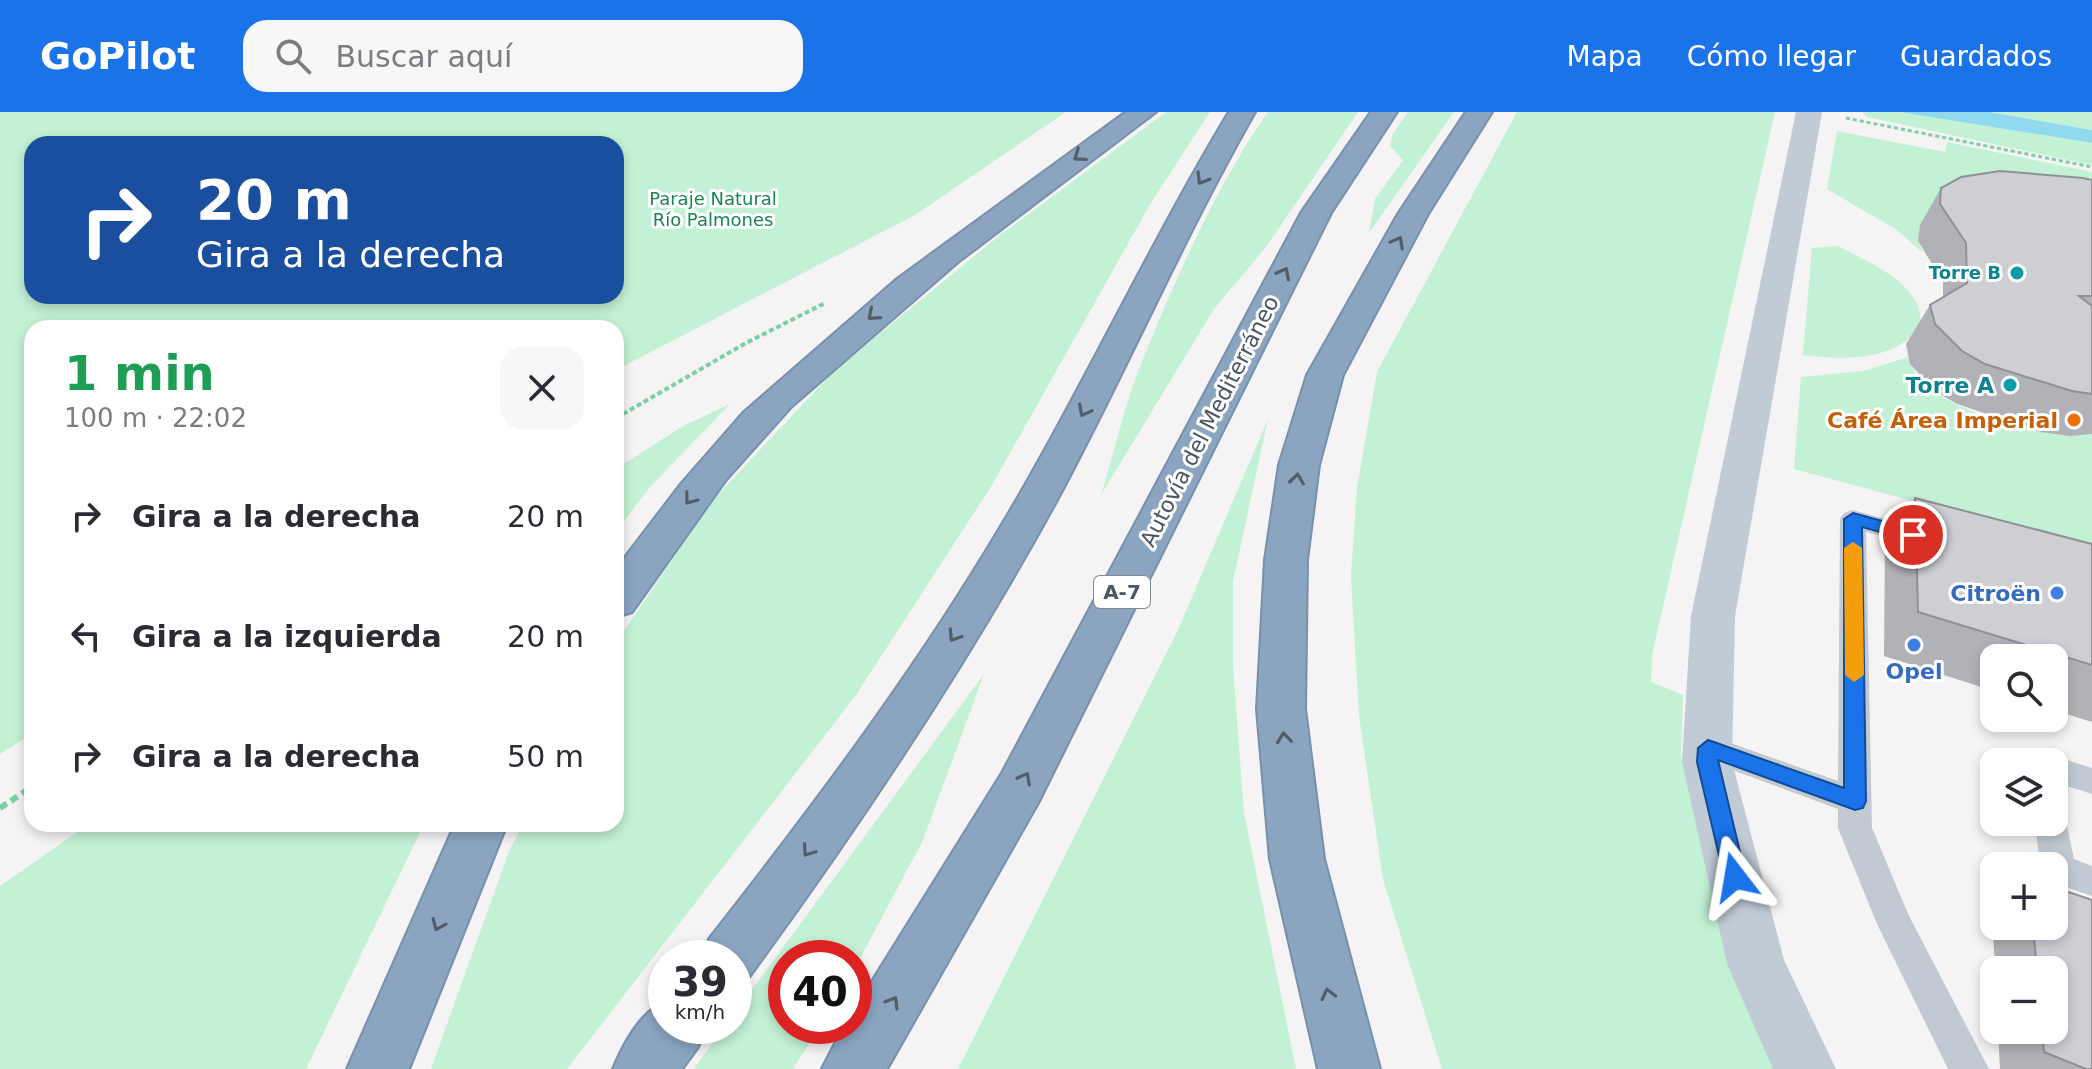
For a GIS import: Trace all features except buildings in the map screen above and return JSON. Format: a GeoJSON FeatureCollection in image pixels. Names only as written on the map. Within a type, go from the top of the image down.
{"type":"FeatureCollection","features":[{"type":"Feature","properties":{"kind":"highway"},"geometry":{"type":"LineString","coordinates":[[624,590],[695,491],[748,430],[801,379],[876,311],[972,236],[1143,112]]}},
{"type":"Feature","properties":{"kind":"highway"},"geometry":{"type":"LineString","coordinates":[[742,940],[878,753],[977,600],[1037,499],[1194,192],[1242,112]]}},
{"type":"Feature","properties":{"kind":"highway","name":"Autovía del Mediterráneo"},"geometry":{"type":"LineString","coordinates":[[853,1069],[1020,788],[1316,213],[1384,112]]}},
{"type":"Feature","properties":{"kind":"highway"},"geometry":{"type":"LineString","coordinates":[[1349,1069],[1297,859],[1281,709],[1286,560],[1293,506],[1299,465],[1325,375],[1413,214],[1479,112]]}},
{"type":"Feature","properties":{"kind":"highway"},"geometry":{"type":"LineString","coordinates":[[378,1069],[474,839]]}},
{"type":"Feature","properties":{"kind":"highway"},"geometry":{"type":"LineString","coordinates":[[644,1069],[663,1044]]}},
{"type":"Feature","properties":{"kind":"street"},"geometry":{"type":"LineString","coordinates":[[1805,1069],[1756,964],[1707,762],[1713,616],[1823,114]]}},
{"type":"Feature","properties":{"kind":"lane"},"geometry":{"type":"LineString","coordinates":[[1958,547],[1853,519],[1855,828],[1895,924],[1969,1069]]}},
{"type":"Feature","properties":{"kind":"lane"},"geometry":{"type":"LineString","coordinates":[[1708,748],[1855,801]]}},
{"type":"Feature","properties":{"kind":"lane"},"geometry":{"type":"LineString","coordinates":[[2068,773],[2092,781]]}},
{"type":"Feature","properties":{"kind":"lane"},"geometry":{"type":"LineString","coordinates":[[2054,836],[2058,869],[2092,881]]}},
{"type":"Feature","properties":{"kind":"path"},"geometry":{"type":"LineString","coordinates":[[1823,114],[2092,167]]}},
{"type":"Feature","properties":{"kind":"path"},"geometry":{"type":"LineString","coordinates":[[624,413],[746,343],[833,299]]}},
{"type":"Feature","properties":{"kind":"path"},"geometry":{"type":"LineString","coordinates":[[0,808],[24,792]]}},
{"type":"Feature","properties":{"kind":"green space","name":"Paraje Natural Río Palmones"},"geometry":{"type":"Polygon","coordinates":[[[0,112],[1066,112],[915,215],[624,366],[624,320],[24,320],[24,739],[0,754],[0,112]]]}},
{"type":"Feature","properties":{"kind":"green space"},"geometry":{"type":"Polygon","coordinates":[[[1166,112],[1210,112],[1152,201],[992,485],[856,695],[667,940],[648,940],[648,964],[567,1069],[431,1069],[509,851],[519,832],[624,832],[624,631],[712,501],[835,370],[999,236],[1166,112]]]}},
{"type":"Feature","properties":{"kind":"green space"},"geometry":{"type":"Polygon","coordinates":[[[1268,112],[1358,112],[1266,247],[1214,309],[1101,495],[1131,392],[1169,296],[1215,200],[1268,112]]]}},
{"type":"Feature","properties":{"kind":"green space"},"geometry":{"type":"Polygon","coordinates":[[[1408,112],[1454,112],[1369,233],[1375,199],[1403,160],[1390,146],[1392,135],[1408,112]]]}},
{"type":"Feature","properties":{"kind":"green space"},"geometry":{"type":"Polygon","coordinates":[[[1517,112],[1775,112],[1652,655],[1651,682],[1683,695],[1681,754],[1703,854],[1777,1069],[1442,1069],[1383,879],[1359,716],[1351,576],[1357,488],[1377,372],[1517,112]]]}},
{"type":"Feature","properties":{"kind":"green space"},"geometry":{"type":"Polygon","coordinates":[[[1862,112],[1900,112],[2092,143],[2092,165],[1867,117],[1862,112]]]}},
{"type":"Feature","properties":{"kind":"green space"},"geometry":{"type":"Polygon","coordinates":[[[1989,112],[2092,112],[2092,130],[2088,129],[1989,112]]]}},
{"type":"Feature","properties":{"kind":"green space"},"geometry":{"type":"Polygon","coordinates":[[[1837,131],[1945,152],[1947,142],[2092,172],[2092,223],[1918,241],[1923,253],[1897,230],[1827,189],[1837,131]]]}},
{"type":"Feature","properties":{"kind":"green space"},"geometry":{"type":"Polygon","coordinates":[[[1838,246],[1892,276],[1913,297],[1921,325],[1898,346],[1868,356],[1835,358],[1803,355],[1812,248],[1838,246]]]}},
{"type":"Feature","properties":{"kind":"green space"},"geometry":{"type":"Polygon","coordinates":[[[1909,357],[1918,376],[1935,392],[1959,406],[2017,425],[2046,431],[2092,434],[2092,573],[2069,543],[1794,469],[1801,377],[1863,371],[1909,357]]]}},
{"type":"Feature","properties":{"kind":"green space"},"geometry":{"type":"Polygon","coordinates":[[[730,404],[649,488],[624,521],[624,464],[683,426],[730,404]]]}},
{"type":"Feature","properties":{"kind":"green space"},"geometry":{"type":"Polygon","coordinates":[[[1268,419],[1233,581],[1233,667],[1244,813],[1296,1069],[958,1069],[1178,630],[1268,419]]]}},
{"type":"Feature","properties":{"kind":"green space"},"geometry":{"type":"Polygon","coordinates":[[[984,674],[923,840],[870,940],[788,940],[984,674]]]}},
{"type":"Feature","properties":{"kind":"green space"},"geometry":{"type":"Polygon","coordinates":[[[78,832],[420,832],[306,1069],[0,1069],[0,886],[78,832]]]}},
{"type":"Feature","properties":{"kind":"green space"},"geometry":{"type":"Polygon","coordinates":[[[768,968],[768,1044],[809,1044],[793,1069],[694,1069],[712,1044],[752,1044],[752,990],[768,968]]]}},
{"type":"Feature","properties":{"kind":"water"},"geometry":{"type":"Polygon","coordinates":[[[1900,112],[1989,112],[2092,130],[2092,143],[1900,112]]]}},
{"type":"Feature","properties":{"kind":"slow traffic"},"geometry":{"type":"LineString","coordinates":[[1853,548],[1854,675]]}},
{"type":"Feature","properties":{"kind":"place","name":"Torre B"},"geometry":{"type":"Point","coordinates":[2017,273]}},
{"type":"Feature","properties":{"kind":"place","name":"Torre A"},"geometry":{"type":"Point","coordinates":[2010,385]}},
{"type":"Feature","properties":{"kind":"place","name":"Café Área Imperial"},"geometry":{"type":"Point","coordinates":[2074,420]}},
{"type":"Feature","properties":{"kind":"place","name":"Citroën"},"geometry":{"type":"Point","coordinates":[2057,593]}},
{"type":"Feature","properties":{"kind":"place","name":"Opel"},"geometry":{"type":"Point","coordinates":[1914,645]}},
{"type":"Feature","properties":{"kind":"route"},"geometry":{"type":"LineString","coordinates":[[1735,877],[1707,762],[1708,748],[1855,801],[1853,519],[1913,535]]}}]}
